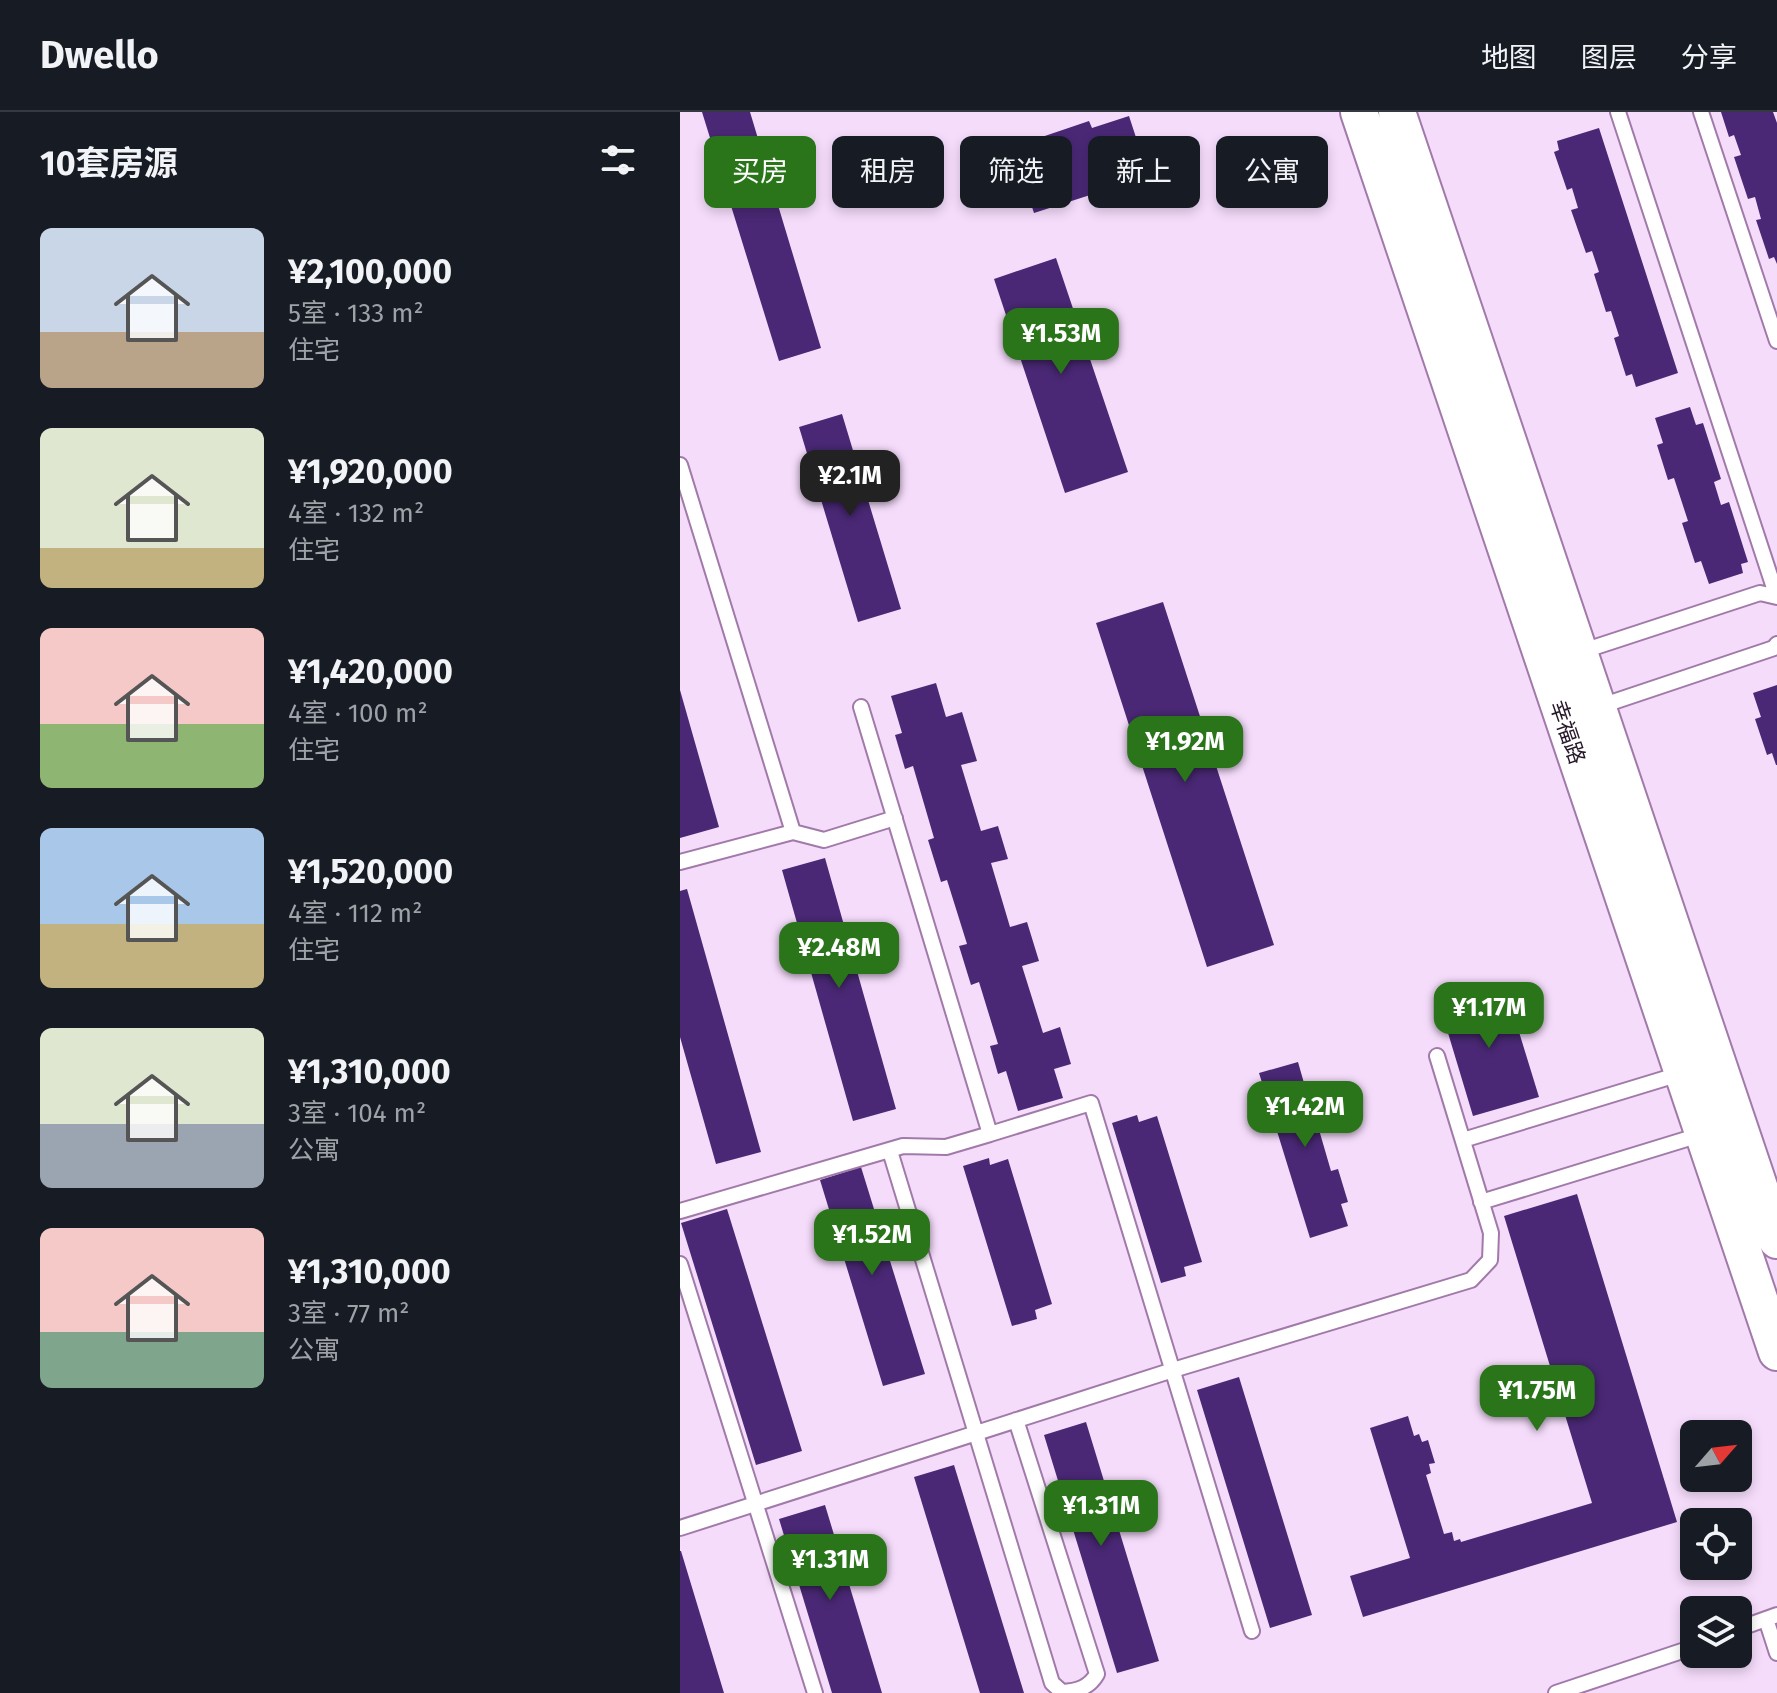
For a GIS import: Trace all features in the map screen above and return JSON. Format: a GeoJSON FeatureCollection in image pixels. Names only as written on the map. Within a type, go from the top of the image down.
{"type":"FeatureCollection","features":[{"type":"Feature","properties":{"kind":"street","name":"幸福路"},"geometry":{"type":"LineString","coordinates":[[1359,112],[1777,1352]]}},
{"type":"Feature","properties":{"kind":"street","name":"幸福路"},"geometry":{"type":"LineString","coordinates":[[1397,112],[1777,1240]]}},
{"type":"Feature","properties":{"kind":"lane"},"geometry":{"type":"LineString","coordinates":[[1579,652],[1760,593],[1777,597],[1618,112]]}},
{"type":"Feature","properties":{"kind":"lane"},"geometry":{"type":"LineString","coordinates":[[1701,112],[1777,341]]}},
{"type":"Feature","properties":{"kind":"lane"},"geometry":{"type":"LineString","coordinates":[[680,465],[793,832]]}},
{"type":"Feature","properties":{"kind":"lane"},"geometry":{"type":"LineString","coordinates":[[1598,707],[1774,648],[1777,644]]}},
{"type":"Feature","properties":{"kind":"lane"},"geometry":{"type":"LineString","coordinates":[[861,707],[990,1134]]}},
{"type":"Feature","properties":{"kind":"lane"},"geometry":{"type":"LineString","coordinates":[[680,862],[793,832],[824,840],[895,818]]}},
{"type":"Feature","properties":{"kind":"lane"},"geometry":{"type":"LineString","coordinates":[[680,1528],[1173,1370],[1471,1280],[1490,1260],[1491,1233],[1437,1056]]}},
{"type":"Feature","properties":{"kind":"lane"},"geometry":{"type":"LineString","coordinates":[[1463,1140],[1683,1073]]}},
{"type":"Feature","properties":{"kind":"lane"},"geometry":{"type":"LineString","coordinates":[[680,1211],[903,1146],[946,1147],[1091,1103],[1252,1631]]}},
{"type":"Feature","properties":{"kind":"lane"},"geometry":{"type":"LineString","coordinates":[[1481,1202],[1704,1134]]}},
{"type":"Feature","properties":{"kind":"lane"},"geometry":{"type":"LineString","coordinates":[[890,1151],[1052,1683],[1062,1692],[1075,1691],[1093,1681],[1097,1674],[1016,1420]]}},
{"type":"Feature","properties":{"kind":"lane"},"geometry":{"type":"LineString","coordinates":[[680,1264],[815,1693]]}},
{"type":"Feature","properties":{"kind":"lane"},"geometry":{"type":"LineString","coordinates":[[1752,1624],[1772,1617],[1777,1653]]}},
{"type":"Feature","properties":{"kind":"lane"},"geometry":{"type":"LineString","coordinates":[[1556,1693],[1680,1652]]}},
{"type":"Feature","properties":{"kind":"building"},"geometry":{"type":"Polygon","coordinates":[[[702,112],[750,112],[757,136],[709,136],[702,112]]]}},
{"type":"Feature","properties":{"kind":"building"},"geometry":{"type":"Polygon","coordinates":[[[1721,112],[1773,112],[1777,123],[1777,264],[1774,257],[1769,259],[1756,220],[1761,219],[1755,197],[1748,199],[1734,157],[1741,155],[1734,135],[1729,137],[1721,112]]]}},
{"type":"Feature","properties":{"kind":"building"},"geometry":{"type":"Polygon","coordinates":[[[1129,116],[1136,136],[1088,136],[1088,196],[1072,201],[1072,136],[1045,136],[1089,121],[1092,128],[1129,116]]]}},
{"type":"Feature","properties":{"kind":"building"},"geometry":{"type":"Polygon","coordinates":[[[1599,128],[1678,373],[1636,387],[1632,374],[1626,376],[1614,338],[1619,336],[1611,311],[1606,312],[1594,274],[1599,272],[1592,251],[1586,253],[1571,210],[1578,208],[1572,188],[1567,190],[1554,152],[1559,150],[1557,141],[1599,128]]]}},
{"type":"Feature","properties":{"kind":"building"},"geometry":{"type":"Polygon","coordinates":[[[732,208],[779,208],[821,348],[779,361],[732,208]]]}},
{"type":"Feature","properties":{"kind":"building"},"geometry":{"type":"Polygon","coordinates":[[[1032,208],[1050,208],[1034,213],[1032,208]]]}},
{"type":"Feature","properties":{"kind":"building"},"geometry":{"type":"Polygon","coordinates":[[[1056,258],[1128,472],[1065,493],[994,279],[1056,258]]]}},
{"type":"Feature","properties":{"kind":"building"},"geometry":{"type":"Polygon","coordinates":[[[1690,407],[1696,425],[1703,423],[1721,479],[1714,482],[1721,505],[1729,502],[1748,562],[1741,564],[1743,573],[1709,584],[1701,561],[1695,563],[1682,523],[1688,521],[1674,478],[1668,480],[1657,445],[1663,443],[1655,418],[1690,407]]]}},
{"type":"Feature","properties":{"kind":"building"},"geometry":{"type":"Polygon","coordinates":[[[842,414],[901,609],[858,622],[799,427],[842,414]]]}},
{"type":"Feature","properties":{"kind":"building"},"geometry":{"type":"Polygon","coordinates":[[[1163,602],[1274,945],[1207,967],[1096,623],[1163,602]]]}},
{"type":"Feature","properties":{"kind":"building"},"geometry":{"type":"Polygon","coordinates":[[[936,683],[946,717],[962,712],[977,761],[961,765],[981,831],[998,826],[1008,859],[991,863],[1010,927],[1027,922],[1039,961],[1022,966],[1043,1033],[1060,1027],[1071,1064],[1054,1069],[1063,1098],[1018,1111],[1006,1071],[998,1074],[990,1046],[998,1044],[979,982],[971,985],[959,946],[967,944],[947,880],[941,882],[928,840],[934,838],[913,766],[905,769],[895,735],[902,733],[891,696],[936,683]]]}},
{"type":"Feature","properties":{"kind":"building"},"geometry":{"type":"Polygon","coordinates":[[[1777,685],[1776,765],[1772,753],[1767,755],[1755,719],[1761,717],[1753,693],[1777,685]]]}},
{"type":"Feature","properties":{"kind":"building"},"geometry":{"type":"Polygon","coordinates":[[[680,690],[719,827],[680,838],[680,690]]]}},
{"type":"Feature","properties":{"kind":"building"},"geometry":{"type":"Polygon","coordinates":[[[825,858],[896,1109],[853,1121],[782,870],[825,858]]]}},
{"type":"Feature","properties":{"kind":"building"},"geometry":{"type":"Polygon","coordinates":[[[687,889],[761,1152],[716,1164],[680,1037],[680,891],[687,889]]]}},
{"type":"Feature","properties":{"kind":"building"},"geometry":{"type":"Polygon","coordinates":[[[1504,983],[1539,1097],[1473,1116],[1439,1003],[1504,983]]]}},
{"type":"Feature","properties":{"kind":"building"},"geometry":{"type":"Polygon","coordinates":[[[1298,1062],[1304,1083],[1312,1081],[1322,1114],[1315,1116],[1331,1171],[1338,1169],[1348,1202],[1341,1204],[1348,1226],[1310,1238],[1259,1073],[1298,1062]]]}},
{"type":"Feature","properties":{"kind":"building"},"geometry":{"type":"Polygon","coordinates":[[[1137,1115],[1139,1122],[1157,1116],[1202,1262],[1184,1267],[1186,1276],[1161,1283],[1112,1123],[1137,1115]]]}},
{"type":"Feature","properties":{"kind":"building"},"geometry":{"type":"Polygon","coordinates":[[[989,1158],[990,1165],[1008,1159],[1052,1304],[1035,1310],[1037,1319],[1012,1326],[963,1166],[989,1158]]]}},
{"type":"Feature","properties":{"kind":"building"},"geometry":{"type":"Polygon","coordinates":[[[861,1167],[925,1374],[883,1386],[820,1180],[861,1167]]]}},
{"type":"Feature","properties":{"kind":"building"},"geometry":{"type":"Polygon","coordinates":[[[1577,1194],[1677,1522],[1363,1617],[1350,1576],[1410,1558],[1370,1428],[1408,1416],[1414,1436],[1419,1434],[1422,1442],[1428,1440],[1435,1463],[1429,1464],[1431,1473],[1426,1475],[1444,1534],[1452,1532],[1454,1541],[1460,1539],[1461,1542],[1592,1503],[1504,1216],[1577,1194]]]}},
{"type":"Feature","properties":{"kind":"building"},"geometry":{"type":"Polygon","coordinates":[[[727,1209],[802,1451],[756,1465],[681,1223],[727,1209]]]}},
{"type":"Feature","properties":{"kind":"building"},"geometry":{"type":"Polygon","coordinates":[[[1239,1377],[1312,1615],[1270,1628],[1197,1390],[1239,1377]]]}},
{"type":"Feature","properties":{"kind":"building"},"geometry":{"type":"Polygon","coordinates":[[[1086,1422],[1159,1661],[1117,1673],[1044,1435],[1086,1422]]]}},
{"type":"Feature","properties":{"kind":"building"},"geometry":{"type":"Polygon","coordinates":[[[954,1465],[1024,1693],[980,1693],[914,1477],[954,1465]]]}},
{"type":"Feature","properties":{"kind":"building"},"geometry":{"type":"Polygon","coordinates":[[[825,1505],[882,1693],[832,1693],[779,1519],[825,1505]]]}},
{"type":"Feature","properties":{"kind":"building"},"geometry":{"type":"Polygon","coordinates":[[[681,1551],[724,1693],[680,1693],[681,1551]]]}}]}
